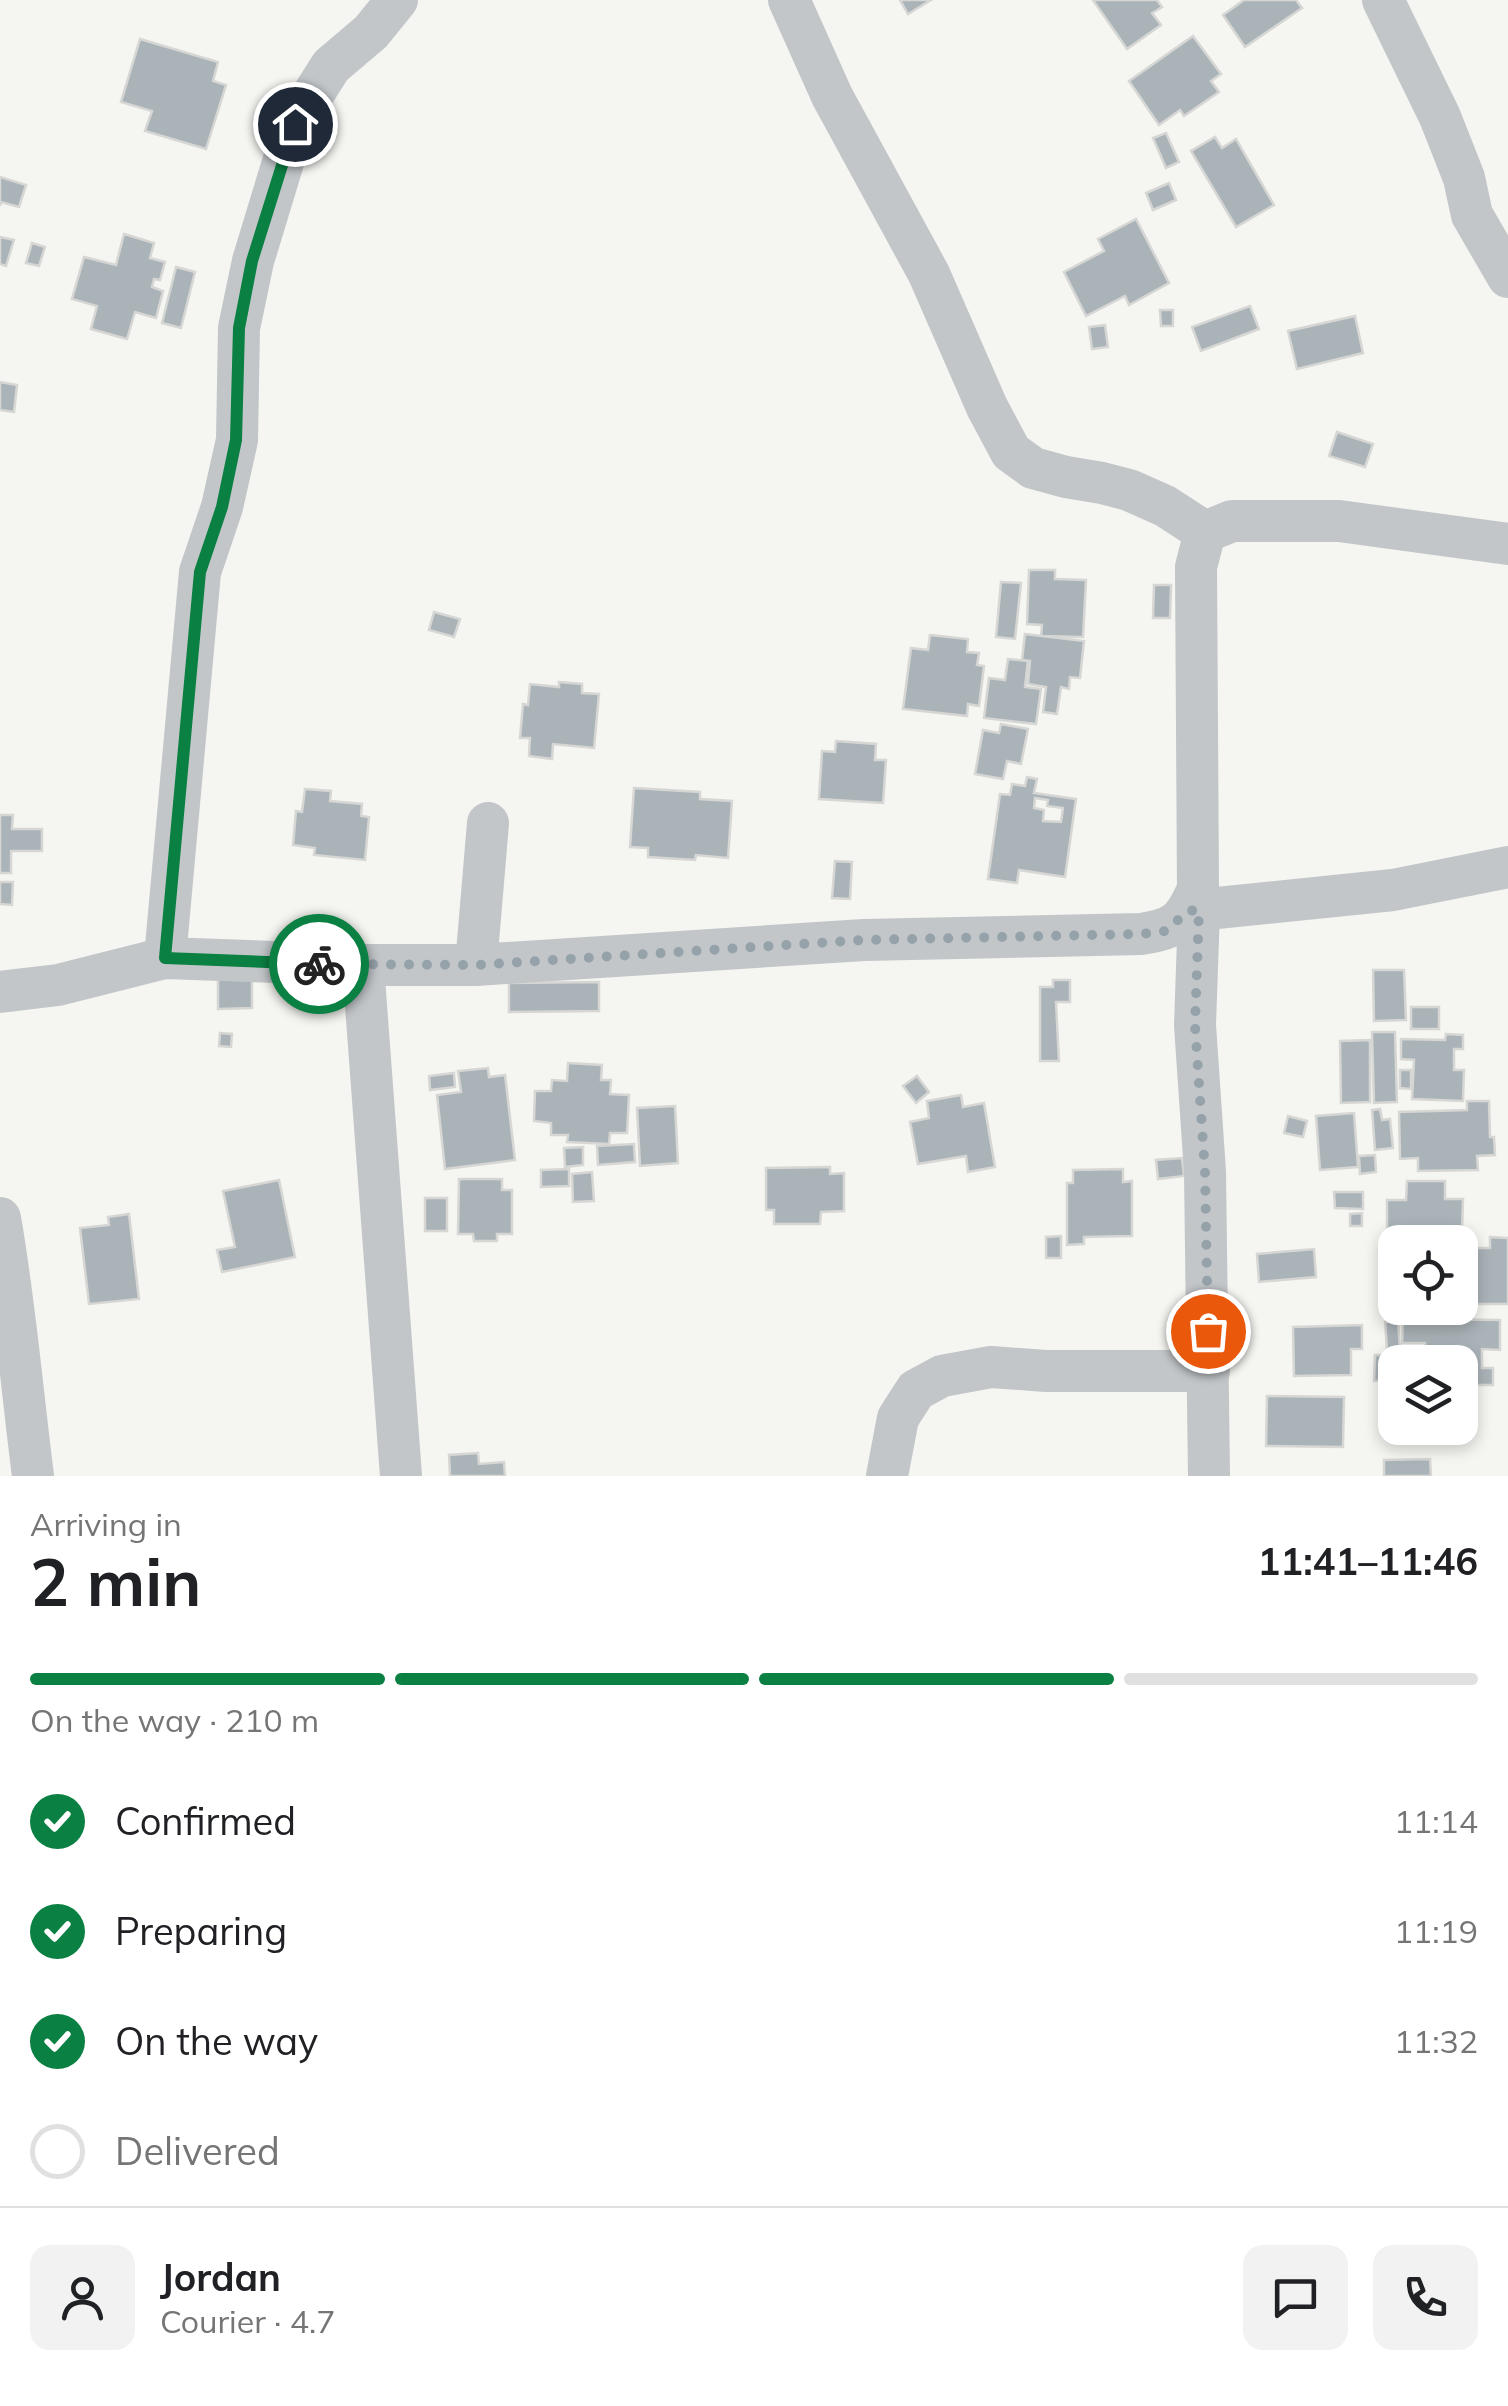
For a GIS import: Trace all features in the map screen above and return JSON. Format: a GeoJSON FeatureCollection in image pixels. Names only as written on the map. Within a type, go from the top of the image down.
{"type":"FeatureCollection","features":[{"type":"Feature","properties":{"kind":"street"},"geometry":{"type":"LineString","coordinates":[[165,958],[200,572],[222,507],[236,440],[239,328],[252,261],[295,124],[331,66],[371,32],[397,0]]}},
{"type":"Feature","properties":{"kind":"street"},"geometry":{"type":"LineString","coordinates":[[789,0],[832,96],[929,274],[1011,452],[1034,468],[1129,490],[1166,506],[1205,532]]}},
{"type":"Feature","properties":{"kind":"street"},"geometry":{"type":"LineString","coordinates":[[1383,0],[1440,117],[1464,178],[1472,214],[1508,277]]}},
{"type":"Feature","properties":{"kind":"street"},"geometry":{"type":"LineString","coordinates":[[1205,532],[1232,520],[1339,521],[1508,544]]}},
{"type":"Feature","properties":{"kind":"street"},"geometry":{"type":"LineString","coordinates":[[1205,532],[1196,567],[1198,889],[1194,910],[1195,1025],[1205,1172],[1209,1476]]}},
{"type":"Feature","properties":{"kind":"street"},"geometry":{"type":"LineString","coordinates":[[476,965],[488,823]]}},
{"type":"Feature","properties":{"kind":"street"},"geometry":{"type":"LineString","coordinates":[[0,992],[58,985],[165,958],[476,965],[864,940],[1141,934],[1166,931],[1194,910],[1394,890],[1508,867]]}},
{"type":"Feature","properties":{"kind":"street"},"geometry":{"type":"LineString","coordinates":[[363,965],[401,1476]]}},
{"type":"Feature","properties":{"kind":"street"},"geometry":{"type":"LineString","coordinates":[[0,1218],[14,1303],[21,1457]]}},
{"type":"Feature","properties":{"kind":"street"},"geometry":{"type":"LineString","coordinates":[[887,1476],[898,1418],[916,1390],[942,1376],[991,1368],[1209,1371]]}},
{"type":"Feature","properties":{"kind":"building"},"geometry":{"type":"Polygon","coordinates":[[[900,0],[931,0],[908,14],[900,0]]]}},
{"type":"Feature","properties":{"kind":"building"},"geometry":{"type":"Polygon","coordinates":[[[1093,0],[1157,0],[1162,7],[1152,13],[1161,25],[1127,49],[1093,0]]]}},
{"type":"Feature","properties":{"kind":"building"},"geometry":{"type":"Polygon","coordinates":[[[1244,0],[1296,0],[1302,8],[1245,47],[1223,15],[1244,0]]]}},
{"type":"Feature","properties":{"kind":"building"},"geometry":{"type":"Polygon","coordinates":[[[1193,36],[1221,74],[1211,81],[1219,92],[1184,116],[1180,110],[1159,125],[1129,81],[1193,36]]]}},
{"type":"Feature","properties":{"kind":"building"},"geometry":{"type":"Polygon","coordinates":[[[140,39],[218,62],[213,81],[226,85],[206,149],[145,131],[152,111],[121,102],[140,39]]]}},
{"type":"Feature","properties":{"kind":"building"},"geometry":{"type":"Polygon","coordinates":[[[1166,133],[1179,162],[1166,168],[1153,138],[1166,133]]]}},
{"type":"Feature","properties":{"kind":"building"},"geometry":{"type":"Polygon","coordinates":[[[1215,137],[1222,148],[1236,139],[1274,205],[1236,227],[1191,151],[1215,137]]]}},
{"type":"Feature","properties":{"kind":"building"},"geometry":{"type":"Polygon","coordinates":[[[0,177],[26,185],[19,207],[1,202],[0,206],[0,177]]]}},
{"type":"Feature","properties":{"kind":"building"},"geometry":{"type":"Polygon","coordinates":[[[1169,183],[1176,200],[1153,210],[1146,193],[1169,183]]]}},
{"type":"Feature","properties":{"kind":"building"},"geometry":{"type":"Polygon","coordinates":[[[1136,219],[1169,283],[1129,305],[1125,296],[1086,316],[1064,272],[1104,251],[1098,239],[1136,219]]]}},
{"type":"Feature","properties":{"kind":"building"},"geometry":{"type":"Polygon","coordinates":[[[124,234],[154,243],[150,258],[165,262],[160,280],[154,279],[152,287],[163,291],[156,318],[135,312],[127,339],[91,329],[97,306],[72,299],[84,257],[116,265],[124,234]]]}},
{"type":"Feature","properties":{"kind":"building"},"geometry":{"type":"Polygon","coordinates":[[[0,237],[14,240],[6,266],[0,264],[0,237]]]}},
{"type":"Feature","properties":{"kind":"building"},"geometry":{"type":"Polygon","coordinates":[[[32,243],[45,247],[39,266],[26,263],[32,243]]]}},
{"type":"Feature","properties":{"kind":"building"},"geometry":{"type":"Polygon","coordinates":[[[176,267],[195,272],[181,328],[162,323],[176,267]]]}},
{"type":"Feature","properties":{"kind":"building"},"geometry":{"type":"Polygon","coordinates":[[[1250,306],[1259,329],[1201,351],[1192,327],[1250,306]]]}},
{"type":"Feature","properties":{"kind":"building"},"geometry":{"type":"Polygon","coordinates":[[[1160,310],[1173,310],[1173,326],[1161,326],[1160,310]]]}},
{"type":"Feature","properties":{"kind":"building"},"geometry":{"type":"Polygon","coordinates":[[[1355,316],[1363,353],[1297,369],[1288,331],[1355,316]]]}},
{"type":"Feature","properties":{"kind":"building"},"geometry":{"type":"Polygon","coordinates":[[[1105,325],[1108,347],[1092,349],[1089,327],[1105,325]]]}},
{"type":"Feature","properties":{"kind":"building"},"geometry":{"type":"Polygon","coordinates":[[[0,382],[17,385],[14,412],[0,410],[0,382]]]}},
{"type":"Feature","properties":{"kind":"building"},"geometry":{"type":"Polygon","coordinates":[[[1337,432],[1373,444],[1365,467],[1329,456],[1337,432]]]}},
{"type":"Feature","properties":{"kind":"building"},"geometry":{"type":"Polygon","coordinates":[[[1029,570],[1055,570],[1055,579],[1086,580],[1083,637],[1041,636],[1042,625],[1027,624],[1029,570]]]}},
{"type":"Feature","properties":{"kind":"building"},"geometry":{"type":"Polygon","coordinates":[[[1001,582],[1021,583],[1015,639],[996,637],[1001,582]]]}},
{"type":"Feature","properties":{"kind":"building"},"geometry":{"type":"Polygon","coordinates":[[[1154,585],[1171,585],[1170,618],[1153,618],[1154,585]]]}},
{"type":"Feature","properties":{"kind":"building"},"geometry":{"type":"Polygon","coordinates":[[[434,612],[460,619],[454,637],[429,630],[434,612]]]}},
{"type":"Feature","properties":{"kind":"building"},"geometry":{"type":"Polygon","coordinates":[[[1025,634],[1084,641],[1080,678],[1070,677],[1069,689],[1061,687],[1057,714],[1043,712],[1046,687],[1028,684],[1030,661],[1022,660],[1025,634]]]}},
{"type":"Feature","properties":{"kind":"building"},"geometry":{"type":"Polygon","coordinates":[[[930,635],[968,639],[967,652],[979,653],[977,665],[984,666],[979,706],[968,704],[967,716],[903,709],[911,648],[928,650],[930,635]]]}},
{"type":"Feature","properties":{"kind":"building"},"geometry":{"type":"Polygon","coordinates":[[[1008,659],[1028,661],[1025,687],[1041,689],[1036,724],[984,718],[989,678],[1005,680],[1008,659]]]}},
{"type":"Feature","properties":{"kind":"building"},"geometry":{"type":"Polygon","coordinates":[[[559,682],[582,684],[582,693],[599,694],[594,748],[553,744],[552,759],[529,756],[530,738],[520,738],[523,704],[528,705],[530,684],[559,687],[559,682]]]}},
{"type":"Feature","properties":{"kind":"building"},"geometry":{"type":"Polygon","coordinates":[[[1001,724],[1028,729],[1021,764],[1007,761],[1003,779],[975,774],[983,730],[999,733],[1001,724]]]}},
{"type":"Feature","properties":{"kind":"building"},"geometry":{"type":"Polygon","coordinates":[[[836,741],[876,744],[875,760],[886,760],[883,803],[819,799],[822,751],[835,752],[836,741]]]}},
{"type":"Feature","properties":{"kind":"building"},"geometry":{"type":"Polygon","coordinates":[[[1027,777],[1037,779],[1034,793],[1076,799],[1065,877],[1019,870],[1017,883],[988,879],[1000,794],[1010,795],[1012,784],[1025,786],[1027,777]],[[1035,798],[1034,808],[1044,810],[1043,821],[1061,822],[1063,808],[1047,806],[1048,800],[1035,798]]]}},
{"type":"Feature","properties":{"kind":"building"},"geometry":{"type":"Polygon","coordinates":[[[634,788],[700,792],[700,799],[732,801],[728,858],[648,857],[648,848],[630,847],[634,788]]]}},
{"type":"Feature","properties":{"kind":"building"},"geometry":{"type":"Polygon","coordinates":[[[305,789],[331,791],[330,801],[362,804],[361,816],[369,817],[365,860],[314,855],[315,848],[293,845],[296,811],[302,812],[305,789]]]}},
{"type":"Feature","properties":{"kind":"building"},"geometry":{"type":"Polygon","coordinates":[[[0,815],[13,815],[12,829],[42,829],[42,851],[11,851],[11,873],[0,873],[0,815]]]}},
{"type":"Feature","properties":{"kind":"building"},"geometry":{"type":"Polygon","coordinates":[[[835,861],[852,862],[850,899],[832,898],[835,861]]]}},
{"type":"Feature","properties":{"kind":"building"},"geometry":{"type":"Polygon","coordinates":[[[0,882],[13,882],[12,905],[0,904],[0,882]]]}},
{"type":"Feature","properties":{"kind":"building"},"geometry":{"type":"Polygon","coordinates":[[[1373,970],[1404,970],[1406,1020],[1374,1021],[1373,970]]]}},
{"type":"Feature","properties":{"kind":"building"},"geometry":{"type":"Polygon","coordinates":[[[252,978],[252,1008],[218,1009],[218,979],[252,978]]]}},
{"type":"Feature","properties":{"kind":"building"},"geometry":{"type":"Polygon","coordinates":[[[1053,980],[1070,980],[1070,1002],[1056,1002],[1059,1061],[1040,1061],[1040,987],[1053,987],[1053,980]]]}},
{"type":"Feature","properties":{"kind":"building"},"geometry":{"type":"Polygon","coordinates":[[[599,982],[599,1011],[509,1012],[509,983],[599,982]]]}},
{"type":"Feature","properties":{"kind":"building"},"geometry":{"type":"Polygon","coordinates":[[[1411,1007],[1439,1007],[1439,1029],[1411,1029],[1411,1007]]]}},
{"type":"Feature","properties":{"kind":"building"},"geometry":{"type":"Polygon","coordinates":[[[1372,1032],[1395,1032],[1397,1102],[1374,1103],[1372,1032]]]}},
{"type":"Feature","properties":{"kind":"building"},"geometry":{"type":"Polygon","coordinates":[[[220,1033],[232,1034],[231,1047],[219,1046],[220,1033]]]}},
{"type":"Feature","properties":{"kind":"building"},"geometry":{"type":"Polygon","coordinates":[[[1446,1034],[1463,1035],[1463,1049],[1454,1049],[1454,1070],[1464,1070],[1463,1101],[1412,1099],[1414,1060],[1401,1059],[1401,1039],[1445,1040],[1446,1034]]]}},
{"type":"Feature","properties":{"kind":"building"},"geometry":{"type":"Polygon","coordinates":[[[1370,1040],[1370,1102],[1341,1103],[1340,1041],[1370,1040]]]}},
{"type":"Feature","properties":{"kind":"building"},"geometry":{"type":"Polygon","coordinates":[[[568,1063],[602,1065],[601,1080],[611,1080],[610,1094],[629,1095],[627,1133],[610,1133],[609,1144],[567,1142],[568,1135],[551,1135],[551,1123],[534,1121],[535,1091],[551,1091],[552,1080],[567,1081],[568,1063]]]}},
{"type":"Feature","properties":{"kind":"building"},"geometry":{"type":"Polygon","coordinates":[[[488,1068],[489,1077],[505,1075],[515,1160],[445,1169],[437,1095],[461,1092],[458,1071],[488,1068]]]}},
{"type":"Feature","properties":{"kind":"building"},"geometry":{"type":"Polygon","coordinates":[[[1400,1070],[1411,1070],[1411,1089],[1400,1088],[1400,1070]]]}},
{"type":"Feature","properties":{"kind":"building"},"geometry":{"type":"Polygon","coordinates":[[[454,1073],[455,1087],[430,1090],[429,1076],[454,1073]]]}},
{"type":"Feature","properties":{"kind":"building"},"geometry":{"type":"Polygon","coordinates":[[[917,1076],[929,1092],[916,1103],[903,1086],[917,1076]]]}},
{"type":"Feature","properties":{"kind":"building"},"geometry":{"type":"Polygon","coordinates":[[[961,1095],[963,1107],[984,1103],[995,1167],[968,1172],[966,1156],[918,1164],[910,1122],[929,1118],[927,1101],[961,1095]]]}},
{"type":"Feature","properties":{"kind":"building"},"geometry":{"type":"Polygon","coordinates":[[[1467,1101],[1489,1101],[1495,1155],[1477,1156],[1478,1170],[1418,1171],[1418,1158],[1400,1159],[1399,1112],[1467,1110],[1467,1101]]]}},
{"type":"Feature","properties":{"kind":"building"},"geometry":{"type":"Polygon","coordinates":[[[675,1106],[678,1163],[640,1166],[637,1108],[675,1106]]]}},
{"type":"Feature","properties":{"kind":"building"},"geometry":{"type":"Polygon","coordinates":[[[1380,1109],[1382,1120],[1390,1119],[1393,1148],[1375,1150],[1372,1110],[1380,1109]]]}},
{"type":"Feature","properties":{"kind":"building"},"geometry":{"type":"Polygon","coordinates":[[[1354,1113],[1358,1167],[1320,1170],[1316,1116],[1354,1113]]]}},
{"type":"Feature","properties":{"kind":"building"},"geometry":{"type":"Polygon","coordinates":[[[1288,1116],[1307,1121],[1303,1137],[1284,1133],[1288,1116]]]}},
{"type":"Feature","properties":{"kind":"building"},"geometry":{"type":"Polygon","coordinates":[[[634,1144],[635,1162],[598,1165],[597,1146],[634,1144]]]}},
{"type":"Feature","properties":{"kind":"building"},"geometry":{"type":"Polygon","coordinates":[[[583,1147],[583,1165],[565,1167],[564,1148],[583,1147]]]}},
{"type":"Feature","properties":{"kind":"building"},"geometry":{"type":"Polygon","coordinates":[[[1375,1155],[1376,1172],[1360,1174],[1359,1156],[1375,1155]]]}},
{"type":"Feature","properties":{"kind":"building"},"geometry":{"type":"Polygon","coordinates":[[[1182,1158],[1184,1176],[1158,1179],[1156,1160],[1182,1158]]]}},
{"type":"Feature","properties":{"kind":"building"},"geometry":{"type":"Polygon","coordinates":[[[830,1167],[830,1174],[844,1173],[844,1211],[821,1212],[820,1224],[774,1224],[774,1210],[766,1210],[766,1168],[830,1167]]]}},
{"type":"Feature","properties":{"kind":"building"},"geometry":{"type":"Polygon","coordinates":[[[569,1169],[569,1186],[541,1187],[541,1170],[569,1169]]]}},
{"type":"Feature","properties":{"kind":"building"},"geometry":{"type":"Polygon","coordinates":[[[1123,1169],[1123,1182],[1132,1181],[1132,1236],[1084,1237],[1084,1244],[1067,1245],[1067,1183],[1073,1183],[1073,1170],[1123,1169]]]}},
{"type":"Feature","properties":{"kind":"building"},"geometry":{"type":"Polygon","coordinates":[[[592,1172],[594,1201],[573,1202],[572,1174],[592,1172]]]}},
{"type":"Feature","properties":{"kind":"building"},"geometry":{"type":"Polygon","coordinates":[[[459,1179],[502,1179],[502,1190],[512,1190],[512,1234],[497,1234],[497,1241],[474,1241],[473,1234],[458,1234],[459,1179]]]}},
{"type":"Feature","properties":{"kind":"building"},"geometry":{"type":"Polygon","coordinates":[[[279,1180],[295,1257],[222,1272],[217,1250],[235,1247],[223,1191],[279,1180]]]}},
{"type":"Feature","properties":{"kind":"building"},"geometry":{"type":"Polygon","coordinates":[[[1407,1181],[1445,1181],[1445,1199],[1463,1199],[1462,1225],[1387,1225],[1387,1200],[1406,1200],[1407,1181]]]}},
{"type":"Feature","properties":{"kind":"building"},"geometry":{"type":"Polygon","coordinates":[[[1334,1192],[1363,1192],[1363,1209],[1335,1208],[1334,1192]]]}},
{"type":"Feature","properties":{"kind":"building"},"geometry":{"type":"Polygon","coordinates":[[[425,1198],[447,1198],[447,1231],[425,1231],[425,1198]]]}},
{"type":"Feature","properties":{"kind":"building"},"geometry":{"type":"Polygon","coordinates":[[[1362,1213],[1362,1226],[1350,1226],[1350,1214],[1362,1213]]]}},
{"type":"Feature","properties":{"kind":"building"},"geometry":{"type":"Polygon","coordinates":[[[129,1214],[139,1299],[89,1304],[80,1228],[109,1225],[108,1217],[129,1214]]]}},
{"type":"Feature","properties":{"kind":"building"},"geometry":{"type":"Polygon","coordinates":[[[1061,1236],[1061,1258],[1046,1258],[1046,1237],[1061,1236]]]}},
{"type":"Feature","properties":{"kind":"building"},"geometry":{"type":"Polygon","coordinates":[[[1490,1237],[1508,1238],[1508,1304],[1478,1304],[1478,1248],[1490,1248],[1490,1237]]]}},
{"type":"Feature","properties":{"kind":"building"},"geometry":{"type":"Polygon","coordinates":[[[1314,1249],[1316,1277],[1259,1282],[1257,1254],[1314,1249]]]}},
{"type":"Feature","properties":{"kind":"building"},"geometry":{"type":"Polygon","coordinates":[[[1478,1320],[1500,1320],[1500,1350],[1482,1349],[1482,1368],[1493,1368],[1493,1385],[1478,1385],[1478,1345],[1402,1343],[1403,1325],[1478,1325],[1478,1320]]]}},
{"type":"Feature","properties":{"kind":"building"},"geometry":{"type":"Polygon","coordinates":[[[1362,1325],[1362,1349],[1351,1349],[1351,1375],[1294,1376],[1293,1327],[1362,1325]]]}},
{"type":"Feature","properties":{"kind":"building"},"geometry":{"type":"Polygon","coordinates":[[[1385,1325],[1398,1325],[1400,1345],[1387,1345],[1385,1325]]]}},
{"type":"Feature","properties":{"kind":"building"},"geometry":{"type":"Polygon","coordinates":[[[1375,1355],[1378,1355],[1378,1381],[1374,1381],[1375,1355]]]}},
{"type":"Feature","properties":{"kind":"building"},"geometry":{"type":"Polygon","coordinates":[[[1267,1396],[1344,1397],[1343,1447],[1266,1446],[1267,1396]]]}},
{"type":"Feature","properties":{"kind":"building"},"geometry":{"type":"Polygon","coordinates":[[[478,1453],[479,1464],[504,1462],[505,1476],[450,1476],[449,1455],[478,1453]]]}},
{"type":"Feature","properties":{"kind":"building"},"geometry":{"type":"Polygon","coordinates":[[[1430,1459],[1431,1476],[1384,1476],[1384,1460],[1430,1459]]]}},
{"type":"Feature","properties":{"kind":"way so far"},"geometry":{"type":"LineString","coordinates":[[319,964],[476,965],[864,940],[1141,934],[1166,931],[1188,911],[1199,910],[1195,1025],[1205,1172],[1208,1331]]}},
{"type":"Feature","properties":{"kind":"route"},"geometry":{"type":"LineString","coordinates":[[295,124],[252,261],[239,328],[236,440],[222,507],[200,572],[165,958],[319,964]]}}]}
